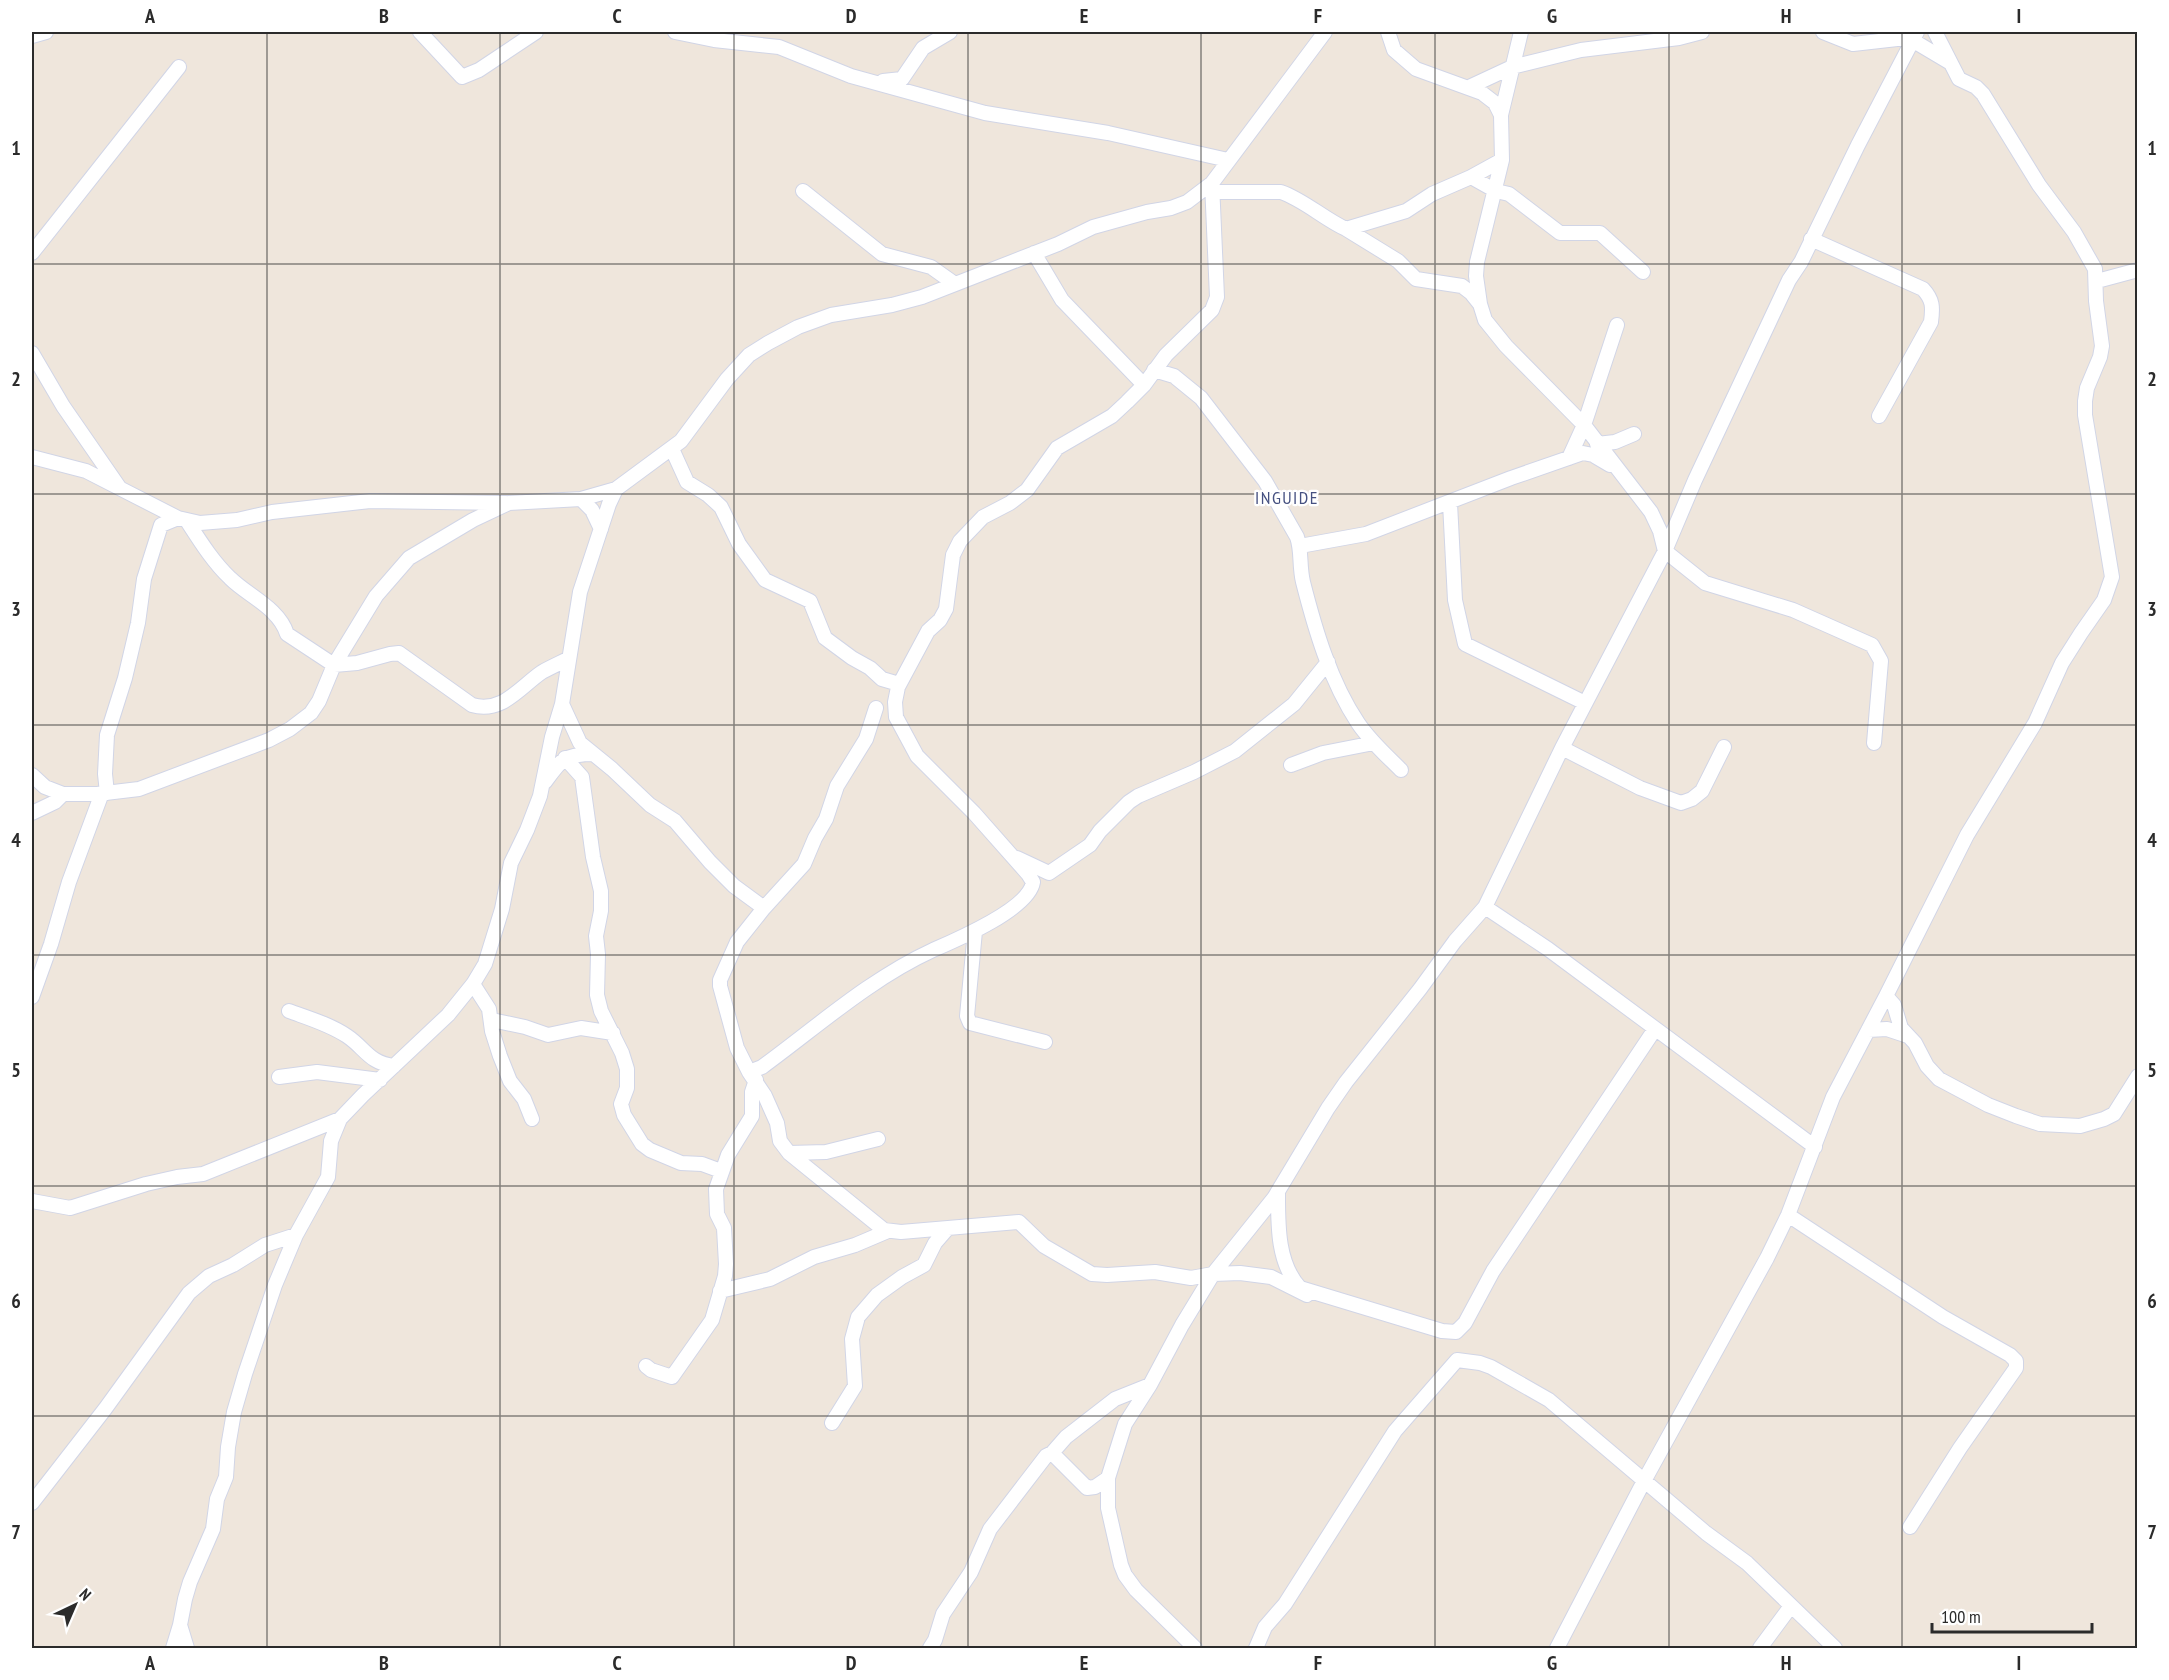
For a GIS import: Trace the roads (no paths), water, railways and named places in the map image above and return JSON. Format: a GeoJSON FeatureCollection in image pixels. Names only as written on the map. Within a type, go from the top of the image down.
{"type":"FeatureCollection","features":[{"type":"Feature","properties":{"kind":"street"},"geometry":{"type":"LineString","coordinates":[[32,36],[46,32]]}},
{"type":"Feature","properties":{"kind":"street"},"geometry":{"type":"LineString","coordinates":[[420,32],[462,77],[479,70],[536,32]]}},
{"type":"Feature","properties":{"kind":"street"},"geometry":{"type":"LineString","coordinates":[[675,32],[714,40],[780,47],[851,76],[937,101],[985,113],[1108,133],[1228,160]]}},
{"type":"Feature","properties":{"kind":"street"},"geometry":{"type":"LineString","coordinates":[[874,81],[902,79],[923,48],[950,32]]}},
{"type":"Feature","properties":{"kind":"street"},"geometry":{"type":"LineString","coordinates":[[646,1366],[670,1377],[676,1373],[712,1320],[725,1276],[726,1264],[724,1228],[718,1217],[717,1209],[717,1189],[721,1171],[734,1141],[750,1119],[752,1076],[873,983],[909,961],[975,931],[1003,915],[1031,889],[1032,879],[974,813],[916,756],[896,717],[895,702],[899,684],[928,631],[940,620],[946,609],[953,555],[960,542],[983,517],[1027,490],[1057,448],[1112,416],[1144,385],[1178,342],[1206,317],[1216,303],[1217,252],[1213,187],[1228,160],[1325,32]]}},
{"type":"Feature","properties":{"kind":"street"},"geometry":{"type":"LineString","coordinates":[[1388,32],[1394,50],[1416,69],[1482,93],[1495,103],[1502,115]]}},
{"type":"Feature","properties":{"kind":"street"},"geometry":{"type":"LineString","coordinates":[[1521,32],[1502,115],[1502,160],[1477,262],[1476,276],[1485,320],[1506,346],[1584,425],[1651,512],[1660,531],[1665,551],[1705,583],[1793,610],[1872,645],[1881,661],[1874,742]]}},
{"type":"Feature","properties":{"kind":"street"},"geometry":{"type":"LineString","coordinates":[[1469,87],[1512,67],[1581,50],[1679,38],[1696,32]]}},
{"type":"Feature","properties":{"kind":"street"},"geometry":{"type":"LineString","coordinates":[[1823,32],[1853,44],[1915,36],[1952,64]]}},
{"type":"Feature","properties":{"kind":"street"},"geometry":{"type":"LineString","coordinates":[[1557,1648],[1644,1481],[1767,1258],[1788,1215],[1833,1097],[1967,835],[2035,723],[2062,663],[2104,600],[2111,582],[2111,570],[2085,415],[2087,388],[2100,357],[2102,346],[2096,301],[2097,281],[2093,263],[2039,185],[1983,94],[1976,87],[1961,82],[1935,32]]}},
{"type":"Feature","properties":{"kind":"street"},"geometry":{"type":"LineString","coordinates":[[1195,1648],[1136,1590],[1121,1565],[1108,1508],[1108,1478],[1125,1424],[1150,1385],[1213,1274],[1259,1219],[1328,1108],[1455,941],[1485,907],[1562,748],[1665,551],[1695,480],[1789,280],[1801,262],[1915,36]]}},
{"type":"Feature","properties":{"kind":"street"},"geometry":{"type":"LineString","coordinates":[[32,254],[179,67]]}},
{"type":"Feature","properties":{"kind":"street"},"geometry":{"type":"LineString","coordinates":[[1346,229],[1406,211],[1432,194],[1502,160]]}},
{"type":"Feature","properties":{"kind":"street"},"geometry":{"type":"LineString","coordinates":[[1471,177],[1496,191],[1509,194],[1560,233],[1600,233],[1643,272]]}},
{"type":"Feature","properties":{"kind":"street"},"geometry":{"type":"LineString","coordinates":[[32,997],[51,944],[69,882],[104,793],[107,735],[126,678],[138,623],[144,579],[161,525],[182,520],[216,523],[272,512],[370,501],[509,503],[581,499],[616,489],[672,449],[687,435],[738,366],[749,355],[798,327],[831,315],[899,303],[933,293],[1113,220],[1179,205],[1213,187],[1281,192],[1290,195],[1392,256],[1416,279],[1462,286],[1471,292],[1480,304]]}},
{"type":"Feature","properties":{"kind":"street"},"geometry":{"type":"LineString","coordinates":[[803,191],[882,254],[931,267],[954,284]]}},
{"type":"Feature","properties":{"kind":"street"},"geometry":{"type":"LineString","coordinates":[[1811,239],[1923,289],[1931,297],[1933,308],[1931,322],[1879,416]]}},
{"type":"Feature","properties":{"kind":"street"},"geometry":{"type":"LineString","coordinates":[[1034,253],[1062,300],[1144,385]]}},
{"type":"Feature","properties":{"kind":"street"},"geometry":{"type":"LineString","coordinates":[[2097,281],[2138,270]]}},
{"type":"Feature","properties":{"kind":"street"},"geometry":{"type":"LineString","coordinates":[[1569,458],[1584,425],[1617,325]]}},
{"type":"Feature","properties":{"kind":"street"},"geometry":{"type":"LineString","coordinates":[[32,353],[63,406],[120,489]]}},
{"type":"Feature","properties":{"kind":"street"},"geometry":{"type":"LineString","coordinates":[[1154,370],[1174,376],[1201,398],[1265,480],[1293,528],[1300,546],[1300,569],[1308,603],[1328,662],[1357,721],[1374,743],[1401,770]]}},
{"type":"Feature","properties":{"kind":"street"},"geometry":{"type":"LineString","coordinates":[[1597,444],[1616,442],[1634,435]]}},
{"type":"Feature","properties":{"kind":"street"},"geometry":{"type":"LineString","coordinates":[[672,449],[687,482],[708,495],[721,507],[735,537],[765,580],[810,602],[825,638],[870,668],[882,679],[899,684]]}},
{"type":"Feature","properties":{"kind":"street"},"geometry":{"type":"LineString","coordinates":[[1300,546],[1366,534],[1583,453],[1593,455],[1616,469]]}},
{"type":"Feature","properties":{"kind":"street"},"geometry":{"type":"LineString","coordinates":[[32,457],[86,471],[182,520],[217,565],[279,619],[287,634],[334,665],[357,663],[399,653],[472,705],[486,708],[505,701],[541,673],[568,659]]}},
{"type":"Feature","properties":{"kind":"street"},"geometry":{"type":"LineString","coordinates":[[32,1201],[64,1208],[78,1207],[146,1184],[204,1174],[340,1119],[448,1015],[473,984],[490,950],[504,900],[507,873],[527,830],[543,784],[552,737],[562,704],[580,592],[616,489]]}},
{"type":"Feature","properties":{"kind":"street"},"geometry":{"type":"LineString","coordinates":[[581,499],[592,510],[602,529]]}},
{"type":"Feature","properties":{"kind":"street"},"geometry":{"type":"LineString","coordinates":[[32,775],[45,787],[63,794],[139,789],[269,740],[290,729],[303,720],[315,706],[334,665],[376,596],[409,558],[473,520],[509,503]]}},
{"type":"Feature","properties":{"kind":"street"},"geometry":{"type":"LineString","coordinates":[[1450,503],[1455,600],[1465,644],[1585,704]]}},
{"type":"Feature","properties":{"kind":"street"},"geometry":{"type":"LineString","coordinates":[[1012,856],[1049,873],[1090,845],[1128,802],[1235,751],[1294,704],[1328,662]]}},
{"type":"Feature","properties":{"kind":"street"},"geometry":{"type":"LineString","coordinates":[[562,704],[577,739],[591,754],[612,769],[650,805],[675,821],[734,886],[764,909]]}},
{"type":"Feature","properties":{"kind":"street"},"geometry":{"type":"LineString","coordinates":[[876,708],[866,739],[837,786],[826,819],[804,864],[737,942],[720,980],[737,1048],[765,1096],[774,1116],[780,1141],[789,1153],[870,1220],[888,1231]]}},
{"type":"Feature","properties":{"kind":"street"},"geometry":{"type":"LineString","coordinates":[[1292,765],[1323,753],[1374,743]]}},
{"type":"Feature","properties":{"kind":"street"},"geometry":{"type":"LineString","coordinates":[[1562,748],[1640,788],[1681,803],[1692,799],[1702,791],[1724,747]]}},
{"type":"Feature","properties":{"kind":"street"},"geometry":{"type":"LineString","coordinates":[[543,784],[565,758],[572,754],[591,754]]}},
{"type":"Feature","properties":{"kind":"street"},"geometry":{"type":"LineString","coordinates":[[565,758],[582,777],[593,857],[601,891],[601,911],[596,936],[597,995],[601,1011],[613,1032],[627,1069],[627,1088],[621,1104],[622,1109],[642,1144],[673,1160],[702,1164],[721,1171]]}},
{"type":"Feature","properties":{"kind":"street"},"geometry":{"type":"LineString","coordinates":[[32,813],[55,802],[63,794]]}},
{"type":"Feature","properties":{"kind":"street"},"geometry":{"type":"LineString","coordinates":[[1485,907],[1548,949],[1815,1147]]}},
{"type":"Feature","properties":{"kind":"street"},"geometry":{"type":"LineString","coordinates":[[975,931],[967,1017],[970,1023],[1045,1042]]}},
{"type":"Feature","properties":{"kind":"street"},"geometry":{"type":"LineString","coordinates":[[473,984],[485,1002],[492,1020],[494,1040],[510,1081],[524,1099],[532,1119]]}},
{"type":"Feature","properties":{"kind":"street"},"geometry":{"type":"LineString","coordinates":[[1886,996],[1894,1005],[1901,1028],[1916,1043],[1927,1066],[1938,1079],[1988,1105],[2040,1124],[2080,1126],[2114,1114],[2138,1076]]}},
{"type":"Feature","properties":{"kind":"street"},"geometry":{"type":"LineString","coordinates":[[289,1011],[338,1030],[380,1064],[394,1066]]}},
{"type":"Feature","properties":{"kind":"street"},"geometry":{"type":"LineString","coordinates":[[492,1020],[548,1035],[581,1028],[613,1032]]}},
{"type":"Feature","properties":{"kind":"street"},"geometry":{"type":"LineString","coordinates":[[1300,1288],[1442,1331],[1456,1332],[1465,1323],[1493,1272],[1655,1029]]}},
{"type":"Feature","properties":{"kind":"street"},"geometry":{"type":"LineString","coordinates":[[1868,1030],[1887,1029],[1910,1036]]}},
{"type":"Feature","properties":{"kind":"street"},"geometry":{"type":"LineString","coordinates":[[279,1077],[317,1072],[380,1080]]}},
{"type":"Feature","properties":{"kind":"street"},"geometry":{"type":"LineString","coordinates":[[173,1648],[190,1582],[213,1529],[217,1499],[226,1477],[228,1447],[240,1393],[275,1285],[296,1235],[328,1177],[331,1140],[340,1119]]}},
{"type":"Feature","properties":{"kind":"street"},"geometry":{"type":"LineString","coordinates":[[789,1153],[826,1152],[878,1139]]}},
{"type":"Feature","properties":{"kind":"street"},"geometry":{"type":"LineString","coordinates":[[720,1291],[785,1274],[814,1257],[855,1245],[888,1231],[1021,1222],[1044,1246],[1084,1270],[1098,1275],[1155,1272],[1191,1278],[1240,1273],[1271,1277],[1307,1295],[1290,1278],[1284,1262],[1278,1190]]}},
{"type":"Feature","properties":{"kind":"street"},"geometry":{"type":"LineString","coordinates":[[1788,1215],[1943,1317],[2010,1355],[2016,1361],[2016,1368],[1960,1448],[1910,1527]]}},
{"type":"Feature","properties":{"kind":"street"},"geometry":{"type":"LineString","coordinates":[[832,1423],[855,1386],[852,1339],[858,1317],[877,1295],[924,1265],[934,1243],[948,1228]]}},
{"type":"Feature","properties":{"kind":"street"},"geometry":{"type":"LineString","coordinates":[[32,1503],[105,1409],[189,1293],[209,1276],[233,1265],[265,1245],[296,1235]]}},
{"type":"Feature","properties":{"kind":"street"},"geometry":{"type":"LineString","coordinates":[[1256,1648],[1265,1627],[1285,1604],[1395,1431],[1457,1360],[1491,1367],[1533,1389],[1706,1533],[1747,1563],[1835,1648]]}},
{"type":"Feature","properties":{"kind":"street"},"geometry":{"type":"LineString","coordinates":[[930,1648],[935,1640],[943,1614],[971,1572],[990,1529],[1046,1456],[1052,1453],[1066,1437],[1115,1399],[1150,1385]]}},
{"type":"Feature","properties":{"kind":"street"},"geometry":{"type":"LineString","coordinates":[[1052,1453],[1108,1508]]}},
{"type":"Feature","properties":{"kind":"street"},"geometry":{"type":"LineString","coordinates":[[1087,1488],[1108,1478]]}},
{"type":"Feature","properties":{"kind":"street"},"geometry":{"type":"LineString","coordinates":[[1760,1648],[1791,1606]]}},
{"type":"Feature","properties":{"kind":"street"},"geometry":{"type":"LineString","coordinates":[[180,1625],[187,1648]]}},
{"type":"Feature","properties":{"kind":"district","name":"INGUIDE"},"geometry":{"type":"Point","coordinates":[1287,498]}}]}
